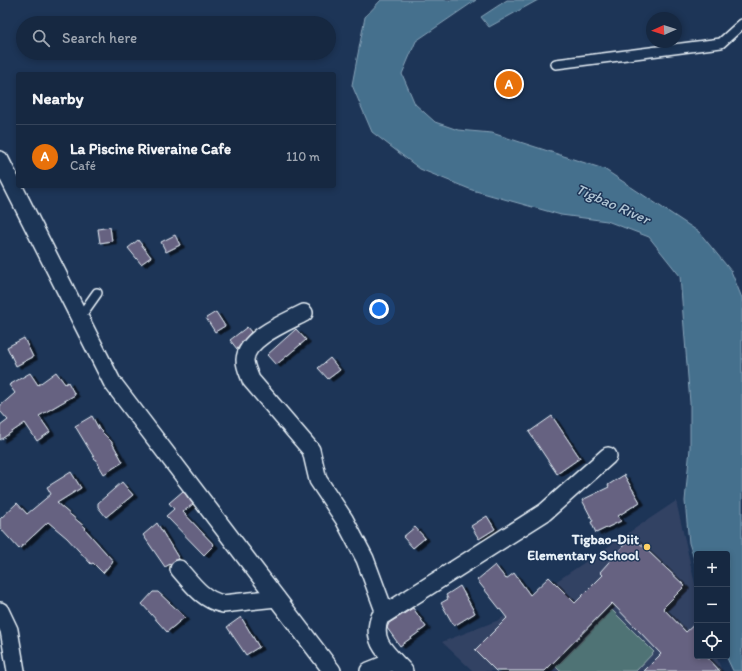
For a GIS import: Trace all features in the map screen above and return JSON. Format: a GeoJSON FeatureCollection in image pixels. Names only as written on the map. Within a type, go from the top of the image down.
{"type":"FeatureCollection","features":[{"type":"Feature","properties":{"kind":"street"},"geometry":{"type":"LineString","coordinates":[[0,160],[112,382],[332,671]]}},
{"type":"Feature","properties":{"kind":"street"},"geometry":{"type":"LineString","coordinates":[[304,313],[274,328],[254,342],[246,353],[246,368],[251,380],[311,450],[318,480],[344,519],[365,559],[385,613]]}},
{"type":"Feature","properties":{"kind":"street"},"geometry":{"type":"LineString","coordinates":[[399,666],[382,648],[376,637],[376,626],[380,617],[545,512],[608,456]]}},
{"type":"Feature","properties":{"kind":"street"},"geometry":{"type":"LineString","coordinates":[[179,569],[199,592],[215,602],[223,604],[276,598]]}},
{"type":"Feature","properties":{"kind":"street"},"geometry":{"type":"LineString","coordinates":[[0,611],[9,630],[16,671]]}},
{"type":"Feature","properties":{"kind":"street"},"geometry":{"type":"LineString","coordinates":[[370,671],[399,666]]}},
{"type":"Feature","properties":{"kind":"lane"},"geometry":{"type":"LineString","coordinates":[[556,64],[721,43],[742,24]]}},
{"type":"Feature","properties":{"kind":"lane"},"geometry":{"type":"LineString","coordinates":[[80,317],[97,293]]}},
{"type":"Feature","properties":{"kind":"shaded area","name":"Tigbao-Diit Elementary School"},"geometry":{"type":"Polygon","coordinates":[[[676,501],[694,580],[694,659],[717,659],[722,671],[473,671],[442,642],[499,620],[676,501]]]}},
{"type":"Feature","properties":{"kind":"green space"},"geometry":{"type":"Polygon","coordinates":[[[612,610],[654,652],[636,671],[560,671],[556,667],[612,610]]]}},
{"type":"Feature","properties":{"kind":"water","name":"Tigbao River"},"geometry":{"type":"Polygon","coordinates":[[[381,0],[476,0],[416,41],[402,74],[415,104],[435,122],[458,130],[492,133],[604,169],[699,232],[731,271],[742,298],[742,671],[733,671],[727,659],[730,659],[730,551],[694,551],[694,559],[689,543],[685,501],[690,448],[690,403],[680,276],[649,237],[607,221],[561,215],[472,190],[420,169],[372,132],[352,85],[365,17],[381,0]]]}},
{"type":"Feature","properties":{"kind":"water"},"geometry":{"type":"Polygon","coordinates":[[[507,0],[538,0],[489,27],[481,17],[507,0]]]}},
{"type":"Feature","properties":{"kind":"building"},"geometry":{"type":"Polygon","coordinates":[[[110,227],[112,241],[100,243],[98,229],[110,227]]]}},
{"type":"Feature","properties":{"kind":"building"},"geometry":{"type":"Polygon","coordinates":[[[175,235],[180,245],[166,252],[161,242],[175,235]]]}},
{"type":"Feature","properties":{"kind":"building"},"geometry":{"type":"Polygon","coordinates":[[[138,240],[151,257],[141,264],[128,248],[138,240]]]}},
{"type":"Feature","properties":{"kind":"building"},"geometry":{"type":"Polygon","coordinates":[[[216,312],[225,326],[215,332],[206,318],[216,312]]]}},
{"type":"Feature","properties":{"kind":"building"},"geometry":{"type":"Polygon","coordinates":[[[247,327],[251,332],[237,349],[230,340],[247,327]]]}},
{"type":"Feature","properties":{"kind":"building"},"geometry":{"type":"Polygon","coordinates":[[[296,329],[306,340],[276,365],[267,355],[296,329]]]}},
{"type":"Feature","properties":{"kind":"building"},"geometry":{"type":"Polygon","coordinates":[[[24,338],[33,357],[16,366],[7,347],[24,338]]]}},
{"type":"Feature","properties":{"kind":"building"},"geometry":{"type":"Polygon","coordinates":[[[330,358],[340,370],[328,379],[318,368],[330,358]]]}},
{"type":"Feature","properties":{"kind":"building"},"geometry":{"type":"Polygon","coordinates":[[[56,372],[65,384],[68,382],[75,395],[39,416],[50,432],[37,441],[25,423],[0,440],[0,426],[8,420],[0,411],[0,406],[15,393],[9,385],[30,373],[38,385],[56,372]]]}},
{"type":"Feature","properties":{"kind":"building"},"geometry":{"type":"Polygon","coordinates":[[[92,416],[99,429],[111,441],[123,462],[104,474],[75,426],[92,416]]]}},
{"type":"Feature","properties":{"kind":"building"},"geometry":{"type":"Polygon","coordinates":[[[552,416],[580,458],[557,474],[529,432],[552,416]]]}},
{"type":"Feature","properties":{"kind":"building"},"geometry":{"type":"Polygon","coordinates":[[[71,472],[81,488],[57,503],[86,528],[85,529],[113,561],[103,573],[93,563],[91,564],[67,538],[48,522],[19,549],[0,528],[0,519],[17,503],[27,514],[51,494],[47,487],[71,472]]]}},
{"type":"Feature","properties":{"kind":"building"},"geometry":{"type":"Polygon","coordinates":[[[624,475],[640,502],[618,516],[621,521],[596,533],[591,522],[593,521],[582,500],[609,487],[608,485],[624,475]]]}},
{"type":"Feature","properties":{"kind":"building"},"geometry":{"type":"Polygon","coordinates":[[[122,482],[133,495],[106,517],[98,507],[98,503],[122,482]]]}},
{"type":"Feature","properties":{"kind":"building"},"geometry":{"type":"Polygon","coordinates":[[[183,491],[193,504],[183,512],[214,545],[204,555],[166,516],[174,509],[169,503],[183,491]]]}},
{"type":"Feature","properties":{"kind":"building"},"geometry":{"type":"Polygon","coordinates":[[[487,516],[495,529],[479,539],[471,526],[487,516]]]}},
{"type":"Feature","properties":{"kind":"building"},"geometry":{"type":"Polygon","coordinates":[[[157,523],[179,559],[165,567],[143,535],[157,523]]]}},
{"type":"Feature","properties":{"kind":"building"},"geometry":{"type":"Polygon","coordinates":[[[415,527],[425,538],[413,548],[403,537],[415,527]]]}},
{"type":"Feature","properties":{"kind":"building"},"geometry":{"type":"Polygon","coordinates":[[[632,536],[685,586],[663,608],[686,632],[694,625],[694,659],[709,659],[720,671],[644,671],[661,654],[612,603],[545,671],[496,671],[475,650],[507,618],[477,580],[495,565],[506,579],[514,573],[530,595],[549,577],[575,603],[603,575],[600,572],[632,536]]]}},
{"type":"Feature","properties":{"kind":"building"},"geometry":{"type":"Polygon","coordinates":[[[460,586],[475,613],[454,626],[441,603],[448,599],[446,595],[460,586]]]}},
{"type":"Feature","properties":{"kind":"building"},"geometry":{"type":"Polygon","coordinates":[[[153,592],[158,592],[185,617],[167,632],[142,604],[153,592]]]}},
{"type":"Feature","properties":{"kind":"building"},"geometry":{"type":"Polygon","coordinates":[[[413,608],[426,627],[400,646],[387,628],[389,623],[413,608]]]}},
{"type":"Feature","properties":{"kind":"building"},"geometry":{"type":"Polygon","coordinates":[[[241,617],[259,647],[246,655],[227,627],[241,617]]]}},
{"type":"Feature","properties":{"kind":"place","name":"La Piscine Riveraine Cafe"},"geometry":{"type":"Point","coordinates":[509,84]}},
{"type":"Feature","properties":{"kind":"place","name":"Tigbao-Diit Elementary School"},"geometry":{"type":"Point","coordinates":[647,547]}}]}
